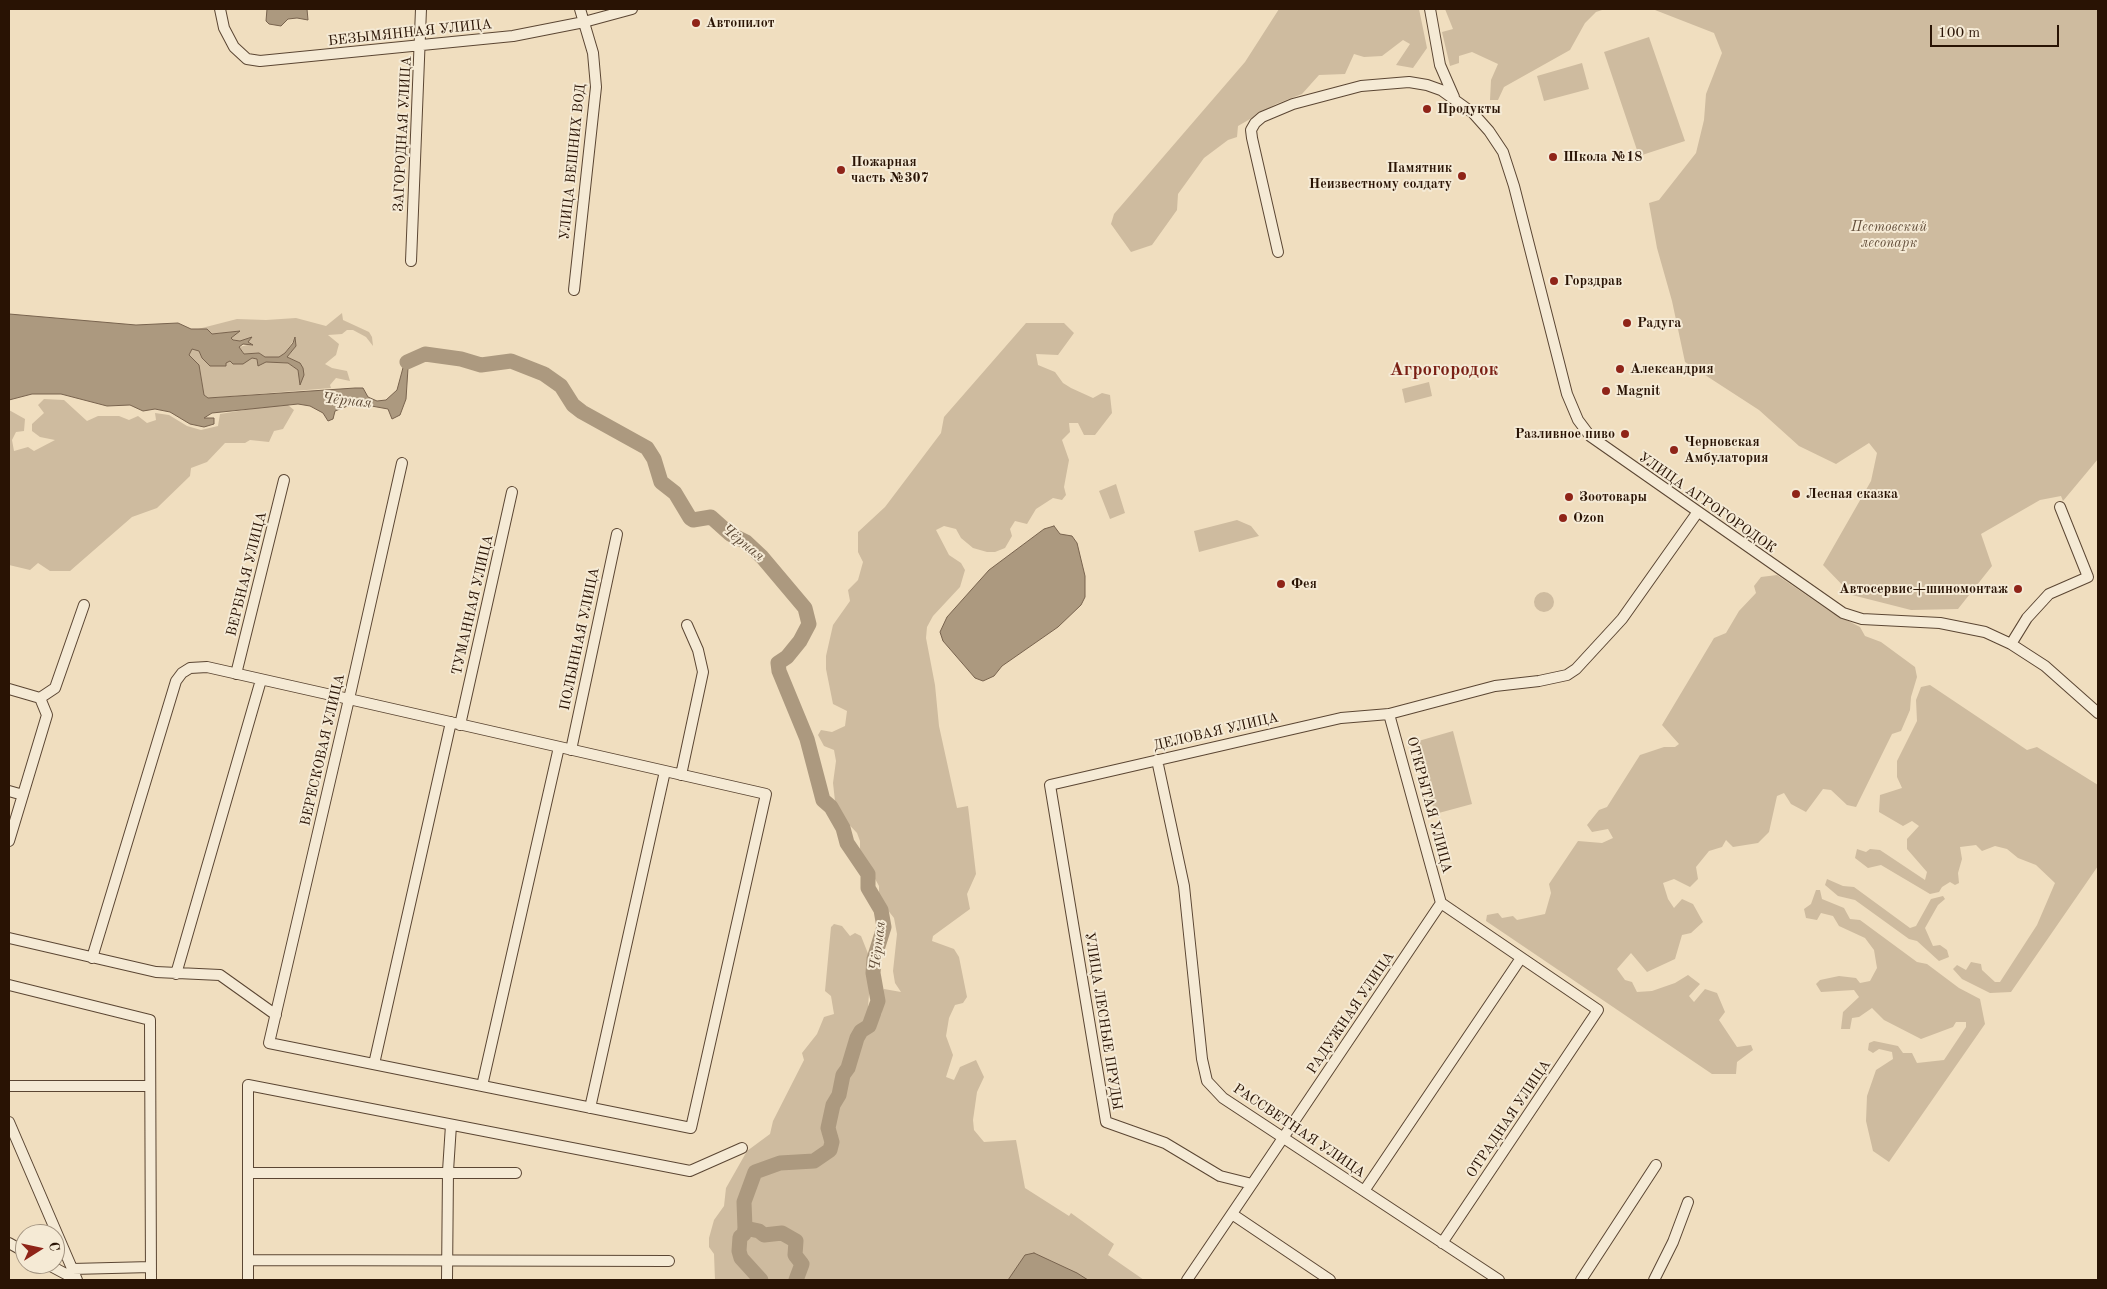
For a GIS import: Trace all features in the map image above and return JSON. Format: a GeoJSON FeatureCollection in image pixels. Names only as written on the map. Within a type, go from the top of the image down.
{"type":"FeatureCollection","features":[{"type":"Feature","properties":{"kind":"street","name":"БЕЗЫМЯННАЯ УЛИЦА"},"geometry":{"type":"LineString","coordinates":[[220,9],[228,38],[240,54],[254,60],[513,36],[584,22],[632,9]]}},
{"type":"Feature","properties":{"kind":"street","name":"ЗАГОРОДНАЯ УЛИЦА"},"geometry":{"type":"LineString","coordinates":[[411,261],[421,9]]}},
{"type":"Feature","properties":{"kind":"street","name":"УЛИЦА ВЕШНИХ ВОД"},"geometry":{"type":"LineString","coordinates":[[574,290],[596,87],[593,53],[580,9]]}},
{"type":"Feature","properties":{"kind":"street"},"geometry":{"type":"LineString","coordinates":[[1430,9],[1440,65],[1454,97]]}},
{"type":"Feature","properties":{"kind":"street","name":"УЛИЦА АГРОГОРОДОК"},"geometry":{"type":"LineString","coordinates":[[1278,252],[1252,138],[1251,130],[1255,123],[1262,117],[1294,104],[1377,84],[1410,82],[1427,85],[1454,97],[1468,107],[1486,127],[1496,141],[1506,161],[1567,394],[1578,420],[1598,443],[1843,613],[1862,619],[1922,621],[1964,626],[1986,632],[2011,644],[2045,666],[2098,713]]}},
{"type":"Feature","properties":{"kind":"street","name":"ВЕРЕСКОВАЯ УЛИЦА"},"geometry":{"type":"LineString","coordinates":[[374,1064],[269,1043],[402,463]]}},
{"type":"Feature","properties":{"kind":"street","name":"ВЕРБНАЯ УЛИЦА"},"geometry":{"type":"LineString","coordinates":[[236,674],[284,480]]}},
{"type":"Feature","properties":{"kind":"street","name":"ТУМАННАЯ УЛИЦА"},"geometry":{"type":"LineString","coordinates":[[374,1064],[512,492]]}},
{"type":"Feature","properties":{"kind":"street"},"geometry":{"type":"LineString","coordinates":[[2011,644],[2027,618],[2049,594],[2088,577],[2060,507]]}},
{"type":"Feature","properties":{"kind":"street","name":"ДЕЛОВАЯ УЛИЦА"},"geometry":{"type":"LineString","coordinates":[[1050,785],[1341,718],[1389,714],[1495,686],[1554,678],[1576,669],[1622,619],[1697,513]]}},
{"type":"Feature","properties":{"kind":"street","name":"ПОЛЫННАЯ УЛИЦА"},"geometry":{"type":"LineString","coordinates":[[570,750],[617,534]]}},
{"type":"Feature","properties":{"kind":"street"},"geometry":{"type":"LineString","coordinates":[[9,689],[40,698],[55,688],[84,605]]}},
{"type":"Feature","properties":{"kind":"street"},"geometry":{"type":"LineString","coordinates":[[681,775],[703,672],[698,650],[687,625]]}},
{"type":"Feature","properties":{"kind":"street"},"geometry":{"type":"LineString","coordinates":[[92,958],[176,681],[182,673],[199,667],[349,699],[766,794],[691,1128],[374,1064]]}},
{"type":"Feature","properties":{"kind":"street"},"geometry":{"type":"LineString","coordinates":[[176,974],[261,680]]}},
{"type":"Feature","properties":{"kind":"street"},"geometry":{"type":"LineString","coordinates":[[9,841],[47,715],[40,698]]}},
{"type":"Feature","properties":{"kind":"street","name":"ОТКРЫТАЯ УЛИЦА"},"geometry":{"type":"LineString","coordinates":[[1389,714],[1441,903]]}},
{"type":"Feature","properties":{"kind":"street"},"geometry":{"type":"LineString","coordinates":[[482,1086],[559,747]]}},
{"type":"Feature","properties":{"kind":"street","name":"РАССВЕТНАЯ УЛИЦА"},"geometry":{"type":"LineString","coordinates":[[1158,760],[1184,886],[1202,1059],[1207,1081],[1223,1098],[1499,1280]]}},
{"type":"Feature","properties":{"kind":"street"},"geometry":{"type":"LineString","coordinates":[[590,1108],[666,771]]}},
{"type":"Feature","properties":{"kind":"street","name":"УЛИЦА ЛЕСНЫЕ ПРУДЫ"},"geometry":{"type":"LineString","coordinates":[[1050,785],[1106,1122],[1165,1143],[1220,1176],[1252,1184]]}},
{"type":"Feature","properties":{"kind":"street"},"geometry":{"type":"LineString","coordinates":[[9,791],[23,795]]}},
{"type":"Feature","properties":{"kind":"street"},"geometry":{"type":"LineString","coordinates":[[1364,1191],[1521,958],[1441,903]]}},
{"type":"Feature","properties":{"kind":"street","name":"РАДУЖНАЯ УЛИЦА"},"geometry":{"type":"LineString","coordinates":[[1252,1184],[1441,903]]}},
{"type":"Feature","properties":{"kind":"street"},"geometry":{"type":"LineString","coordinates":[[9,938],[156,972],[220,975],[276,1015]]}},
{"type":"Feature","properties":{"kind":"street","name":"ОТРАДНАЯ УЛИЦА"},"geometry":{"type":"LineString","coordinates":[[1442,1243],[1598,1010],[1521,958]]}},
{"type":"Feature","properties":{"kind":"street"},"geometry":{"type":"LineString","coordinates":[[9,985],[150,1020],[151,1280]]}},
{"type":"Feature","properties":{"kind":"street"},"geometry":{"type":"LineString","coordinates":[[248,1280],[248,1085],[690,1171],[742,1148]]}},
{"type":"Feature","properties":{"kind":"street"},"geometry":{"type":"LineString","coordinates":[[9,1086],[150,1086]]}},
{"type":"Feature","properties":{"kind":"street"},"geometry":{"type":"LineString","coordinates":[[9,1122],[77,1280],[65,1274]]}},
{"type":"Feature","properties":{"kind":"street"},"geometry":{"type":"LineString","coordinates":[[447,1280],[448,1171],[451,1125]]}},
{"type":"Feature","properties":{"kind":"street"},"geometry":{"type":"LineString","coordinates":[[1582,1280],[1656,1165]]}},
{"type":"Feature","properties":{"kind":"street"},"geometry":{"type":"LineString","coordinates":[[248,1173],[448,1171],[516,1173]]}},
{"type":"Feature","properties":{"kind":"street"},"geometry":{"type":"LineString","coordinates":[[1187,1280],[1252,1184]]}},
{"type":"Feature","properties":{"kind":"street"},"geometry":{"type":"LineString","coordinates":[[1654,1280],[1673,1242],[1688,1202]]}},
{"type":"Feature","properties":{"kind":"street"},"geometry":{"type":"LineString","coordinates":[[1232,1214],[1330,1280]]}},
{"type":"Feature","properties":{"kind":"street"},"geometry":{"type":"LineString","coordinates":[[248,1260],[447,1262],[669,1261]]}},
{"type":"Feature","properties":{"kind":"street"},"geometry":{"type":"LineString","coordinates":[[72,1269],[151,1267]]}},
{"type":"Feature","properties":{"kind":"green space"},"geometry":{"type":"Polygon","coordinates":[[[1279,9],[1419,9],[1427,48],[1413,68],[1396,65],[1410,44],[1403,40],[1382,56],[1364,57],[1354,54],[1345,74],[1319,75],[1302,94],[1276,104],[1238,126],[1237,137],[1228,140],[1204,158],[1178,194],[1177,210],[1152,245],[1131,252],[1111,224],[1114,214],[1245,62],[1279,9]]]}},
{"type":"Feature","properties":{"kind":"green space"},"geometry":{"type":"Polygon","coordinates":[[[1445,9],[1605,9],[1596,12],[1585,23],[1570,50],[1504,87],[1498,100],[1490,100],[1491,80],[1498,64],[1472,52],[1459,56],[1459,63],[1450,66],[1442,32],[1453,29],[1445,9]]]}},
{"type":"Feature","properties":{"kind":"green space","name":"Пестовский лесопарк"},"geometry":{"type":"Polygon","coordinates":[[[1635,9],[2098,9],[2098,459],[2063,501],[2061,496],[2040,500],[1981,534],[1992,566],[1958,609],[1911,610],[1852,595],[1823,565],[1871,481],[1877,453],[1869,443],[1836,464],[1799,446],[1759,410],[1685,362],[1672,301],[1657,248],[1649,203],[1659,200],[1696,153],[1704,120],[1706,94],[1722,53],[1714,33],[1655,10],[1635,9]]]}},
{"type":"Feature","properties":{"kind":"green space"},"geometry":{"type":"Polygon","coordinates":[[[1649,37],[1685,141],[1639,156],[1604,52],[1649,37]]]}},
{"type":"Feature","properties":{"kind":"green space"},"geometry":{"type":"Polygon","coordinates":[[[1582,63],[1589,89],[1544,101],[1537,76],[1582,63]]]}},
{"type":"Feature","properties":{"kind":"green space"},"geometry":{"type":"Polygon","coordinates":[[[342,313],[343,320],[369,332],[372,337],[373,346],[366,337],[353,330],[347,330],[342,334],[328,335],[339,344],[336,355],[325,364],[332,368],[347,371],[350,381],[336,378],[330,385],[331,388],[208,398],[204,395],[199,365],[189,355],[192,348],[199,351],[202,358],[210,366],[226,366],[226,363],[230,361],[252,358],[257,359],[258,365],[266,362],[288,363],[298,370],[301,384],[300,363],[287,357],[296,346],[295,338],[285,353],[279,357],[265,357],[259,353],[244,354],[239,347],[252,344],[248,342],[251,338],[240,341],[233,340],[231,338],[238,331],[212,334],[207,329],[198,329],[237,319],[296,318],[326,326],[342,313]]]}},
{"type":"Feature","properties":{"kind":"green space"},"geometry":{"type":"Polygon","coordinates":[[[1026,323],[1064,323],[1074,333],[1058,355],[1036,354],[1038,365],[1055,372],[1063,383],[1071,388],[1093,398],[1102,393],[1110,395],[1112,413],[1095,435],[1084,435],[1078,423],[1069,423],[1070,432],[1062,440],[1069,460],[1064,487],[1066,495],[1062,500],[1053,498],[1036,509],[1027,524],[1015,521],[1010,529],[1012,536],[1005,548],[995,552],[987,552],[973,548],[961,538],[956,529],[944,526],[936,530],[949,555],[961,563],[965,570],[960,587],[933,616],[927,627],[926,638],[935,685],[939,726],[957,808],[968,806],[976,874],[967,894],[970,909],[933,936],[932,941],[954,949],[959,957],[967,997],[963,1003],[955,1005],[949,1018],[946,1036],[953,1055],[946,1077],[954,1080],[960,1067],[976,1060],[984,1077],[977,1092],[973,1120],[974,1130],[984,1142],[1016,1140],[1025,1188],[1069,1216],[1071,1213],[1114,1244],[1108,1255],[1144,1280],[715,1280],[714,1254],[709,1247],[709,1238],[714,1220],[724,1206],[726,1188],[747,1151],[770,1134],[773,1121],[804,1060],[802,1053],[817,1034],[824,1017],[834,1014],[831,996],[825,991],[831,927],[834,924],[842,926],[850,936],[855,933],[861,936],[869,956],[871,969],[868,1007],[875,1015],[881,1015],[883,1004],[882,992],[884,989],[901,992],[895,983],[893,971],[897,934],[894,918],[879,899],[879,886],[860,852],[860,841],[857,833],[841,816],[835,801],[833,783],[836,761],[834,750],[824,746],[818,735],[821,730],[832,732],[845,726],[847,711],[833,704],[826,669],[826,656],[833,625],[850,601],[848,590],[858,580],[863,562],[858,552],[858,532],[885,507],[941,433],[944,417],[1026,323]]]}},
{"type":"Feature","properties":{"kind":"green space"},"geometry":{"type":"Polygon","coordinates":[[[1429,382],[1432,396],[1405,403],[1402,389],[1429,382]]]}},
{"type":"Feature","properties":{"kind":"green space"},"geometry":{"type":"Polygon","coordinates":[[[44,399],[64,400],[87,421],[98,416],[119,416],[129,420],[138,416],[147,423],[156,420],[155,413],[169,415],[187,426],[201,430],[218,426],[220,414],[288,405],[294,410],[283,429],[274,431],[269,442],[250,440],[245,443],[225,443],[207,462],[191,468],[190,476],[157,508],[132,517],[70,571],[50,571],[38,563],[30,570],[9,565],[9,410],[25,419],[24,431],[16,432],[12,440],[14,451],[28,447],[34,451],[55,440],[40,437],[32,431],[32,424],[44,413],[38,405],[44,399]]]}},
{"type":"Feature","properties":{"kind":"green space"},"geometry":{"type":"Polygon","coordinates":[[[1116,484],[1125,513],[1110,519],[1099,491],[1116,484]]]}},
{"type":"Feature","properties":{"kind":"green space"},"geometry":{"type":"Polygon","coordinates":[[[1237,520],[1251,526],[1259,536],[1199,552],[1194,531],[1237,520]]]}},
{"type":"Feature","properties":{"kind":"green space"},"geometry":{"type":"Polygon","coordinates":[[[1777,575],[1831,612],[1860,627],[1865,636],[1881,642],[1915,667],[1917,677],[1911,697],[1910,710],[1901,731],[1892,734],[1856,807],[1847,805],[1831,790],[1823,789],[1806,812],[1791,804],[1784,793],[1777,796],[1769,832],[1758,843],[1733,847],[1726,840],[1722,847],[1709,851],[1696,867],[1698,879],[1690,887],[1674,879],[1663,883],[1668,899],[1674,908],[1682,899],[1693,904],[1703,922],[1691,933],[1682,935],[1675,959],[1647,972],[1631,953],[1617,969],[1625,980],[1632,982],[1637,992],[1652,991],[1675,983],[1688,975],[1700,984],[1689,996],[1694,1002],[1705,989],[1717,993],[1725,1012],[1719,1020],[1737,1047],[1751,1045],[1753,1050],[1737,1062],[1736,1074],[1712,1074],[1486,921],[1487,915],[1498,913],[1502,918],[1513,916],[1517,920],[1545,914],[1551,893],[1549,884],[1578,841],[1602,843],[1613,838],[1608,829],[1592,832],[1587,825],[1599,810],[1607,807],[1640,755],[1664,747],[1675,747],[1679,744],[1662,725],[1714,638],[1726,633],[1739,611],[1756,593],[1754,586],[1761,577],[1777,575]]]}},
{"type":"Feature","properties":{"kind":"green space"},"geometry":{"type":"Polygon","coordinates":[[[1544,592],[1551,595],[1554,602],[1551,609],[1544,612],[1537,609],[1534,602],[1537,595],[1544,592]]]}},
{"type":"Feature","properties":{"kind":"green space"},"geometry":{"type":"Polygon","coordinates":[[[1930,685],[2027,750],[2037,747],[2098,785],[2098,866],[2011,992],[1990,993],[1962,979],[1953,969],[1957,965],[1966,970],[1971,962],[1981,964],[1982,970],[1995,982],[2000,982],[2037,925],[2055,883],[2036,865],[2018,858],[2007,849],[1995,846],[1982,851],[1976,845],[1960,847],[1962,859],[1958,873],[1959,883],[1955,885],[1950,882],[1942,887],[1939,892],[1930,894],[1881,865],[1868,868],[1855,858],[1857,849],[1866,852],[1870,849],[1880,850],[1925,880],[1927,872],[1907,849],[1907,839],[1919,826],[1912,821],[1903,826],[1879,812],[1880,795],[1902,788],[1897,777],[1897,761],[1917,721],[1916,700],[1921,687],[1930,685]]]}},
{"type":"Feature","properties":{"kind":"green space"},"geometry":{"type":"Polygon","coordinates":[[[1453,731],[1472,804],[1435,814],[1415,742],[1453,731]]]}},
{"type":"Feature","properties":{"kind":"green space"},"geometry":{"type":"Polygon","coordinates":[[[1827,879],[1843,886],[1854,887],[1910,928],[1916,926],[1931,899],[1943,896],[1945,899],[1938,905],[1925,928],[1933,946],[1940,945],[1947,950],[1949,957],[1939,961],[1917,941],[1909,939],[1855,900],[1838,896],[1825,885],[1827,879]]]}},
{"type":"Feature","properties":{"kind":"green space"},"geometry":{"type":"Polygon","coordinates":[[[1816,890],[1820,890],[1822,899],[1844,908],[1850,919],[1860,920],[1917,962],[1927,964],[1959,988],[1980,999],[1985,1024],[1889,1162],[1873,1151],[1866,1121],[1867,1096],[1876,1070],[1893,1059],[1892,1052],[1879,1049],[1873,1053],[1868,1050],[1869,1043],[1874,1041],[1898,1046],[1903,1053],[1912,1053],[1917,1063],[1944,1060],[1966,1027],[1966,1022],[1956,1022],[1953,1027],[1921,1039],[1884,1020],[1872,1008],[1859,1017],[1852,1018],[1850,1029],[1841,1029],[1843,1012],[1859,997],[1854,990],[1821,992],[1816,984],[1820,980],[1839,976],[1856,978],[1860,983],[1870,981],[1877,968],[1874,950],[1865,938],[1839,926],[1833,916],[1821,913],[1817,920],[1806,918],[1804,909],[1811,904],[1816,890]]]}},
{"type":"Feature","properties":{"kind":"water"},"geometry":{"type":"Polygon","coordinates":[[[267,9],[307,9],[308,20],[288,19],[281,26],[269,24],[266,21],[267,9]]]}},
{"type":"Feature","properties":{"kind":"water"},"geometry":{"type":"Polygon","coordinates":[[[9,314],[136,325],[178,323],[191,329],[207,329],[212,334],[240,331],[231,338],[233,340],[240,341],[252,337],[248,342],[253,345],[243,344],[239,347],[244,354],[259,353],[265,357],[279,357],[285,353],[295,337],[296,346],[287,357],[300,363],[303,368],[304,375],[300,385],[298,370],[288,363],[266,362],[258,366],[257,359],[252,358],[243,364],[233,364],[230,361],[226,363],[226,366],[210,366],[202,358],[199,351],[192,349],[189,355],[199,365],[204,395],[208,398],[363,388],[368,397],[377,401],[386,400],[397,390],[404,364],[402,361],[413,354],[425,354],[411,363],[408,368],[406,399],[400,415],[392,419],[388,409],[355,403],[335,411],[333,419],[328,421],[323,413],[310,406],[298,404],[212,413],[204,418],[214,418],[214,424],[204,427],[190,424],[170,412],[155,409],[143,411],[130,405],[107,406],[61,394],[32,394],[9,400],[9,314]]]}},
{"type":"Feature","properties":{"kind":"water"},"geometry":{"type":"Polygon","coordinates":[[[1054,526],[1060,534],[1072,536],[1077,543],[1085,576],[1085,597],[1081,605],[1058,627],[1002,666],[994,676],[983,681],[975,678],[943,641],[940,632],[947,617],[989,570],[1044,529],[1054,526]]]}},
{"type":"Feature","properties":{"kind":"water"},"geometry":{"type":"Polygon","coordinates":[[[1034,1253],[1088,1280],[1008,1280],[1025,1255],[1034,1253]]]}},
{"type":"Feature","properties":{"kind":"waterway","name":"Чёрная"},"geometry":{"type":"LineString","coordinates":[[407,362],[425,354],[461,359],[481,365],[511,361],[544,374],[561,386],[573,405],[582,412],[647,448],[654,459],[661,482],[675,493],[690,518],[693,520],[711,517],[730,534],[746,542],[762,557],[805,608],[809,624],[800,641],[787,657],[778,663],[779,671],[807,739],[823,800],[831,807],[843,828],[847,843],[868,874],[868,888],[881,910],[884,927],[874,959],[873,973],[878,1001],[869,1026],[861,1031],[857,1038],[848,1068],[843,1075],[839,1095],[833,1105],[828,1128],[832,1142],[830,1150],[814,1161],[780,1163],[755,1172],[744,1202],[745,1228],[759,1231],[764,1235],[782,1233],[796,1241],[795,1255],[802,1264],[796,1280]]}},
{"type":"Feature","properties":{"kind":"waterway"},"geometry":{"type":"LineString","coordinates":[[745,1228],[744,1234],[740,1237],[739,1251],[741,1258],[761,1280]]}},
{"type":"Feature","properties":{"kind":"place","name":"Автопилот"},"geometry":{"type":"Point","coordinates":[696,23]}},
{"type":"Feature","properties":{"kind":"place","name":"Продукты"},"geometry":{"type":"Point","coordinates":[1427,109]}},
{"type":"Feature","properties":{"kind":"place","name":"Школа №18"},"geometry":{"type":"Point","coordinates":[1553,157]}},
{"type":"Feature","properties":{"kind":"place","name":"Пожарная часть №307"},"geometry":{"type":"Point","coordinates":[841,170]}},
{"type":"Feature","properties":{"kind":"place","name":"Памятник Неизвестному солдату"},"geometry":{"type":"Point","coordinates":[1462,176]}},
{"type":"Feature","properties":{"kind":"place","name":"Горздрав"},"geometry":{"type":"Point","coordinates":[1554,281]}},
{"type":"Feature","properties":{"kind":"place","name":"Радуга"},"geometry":{"type":"Point","coordinates":[1627,323]}},
{"type":"Feature","properties":{"kind":"place","name":"Александрия"},"geometry":{"type":"Point","coordinates":[1620,369]}},
{"type":"Feature","properties":{"kind":"place","name":"Magnit"},"geometry":{"type":"Point","coordinates":[1606,391]}},
{"type":"Feature","properties":{"kind":"place","name":"Разливное пиво"},"geometry":{"type":"Point","coordinates":[1625,434]}},
{"type":"Feature","properties":{"kind":"place","name":"Черновская Амбулатория"},"geometry":{"type":"Point","coordinates":[1674,450]}},
{"type":"Feature","properties":{"kind":"place","name":"Лесная сказка"},"geometry":{"type":"Point","coordinates":[1796,494]}},
{"type":"Feature","properties":{"kind":"place","name":"Зоотовары"},"geometry":{"type":"Point","coordinates":[1569,497]}},
{"type":"Feature","properties":{"kind":"place","name":"Ozon"},"geometry":{"type":"Point","coordinates":[1563,518]}},
{"type":"Feature","properties":{"kind":"place","name":"Фея"},"geometry":{"type":"Point","coordinates":[1281,584]}},
{"type":"Feature","properties":{"kind":"place","name":"Автосервис+шиномонтаж"},"geometry":{"type":"Point","coordinates":[2018,589]}},
{"type":"Feature","properties":{"kind":"district","name":"Агрогородок"},"geometry":{"type":"Point","coordinates":[1444,370]}}]}
